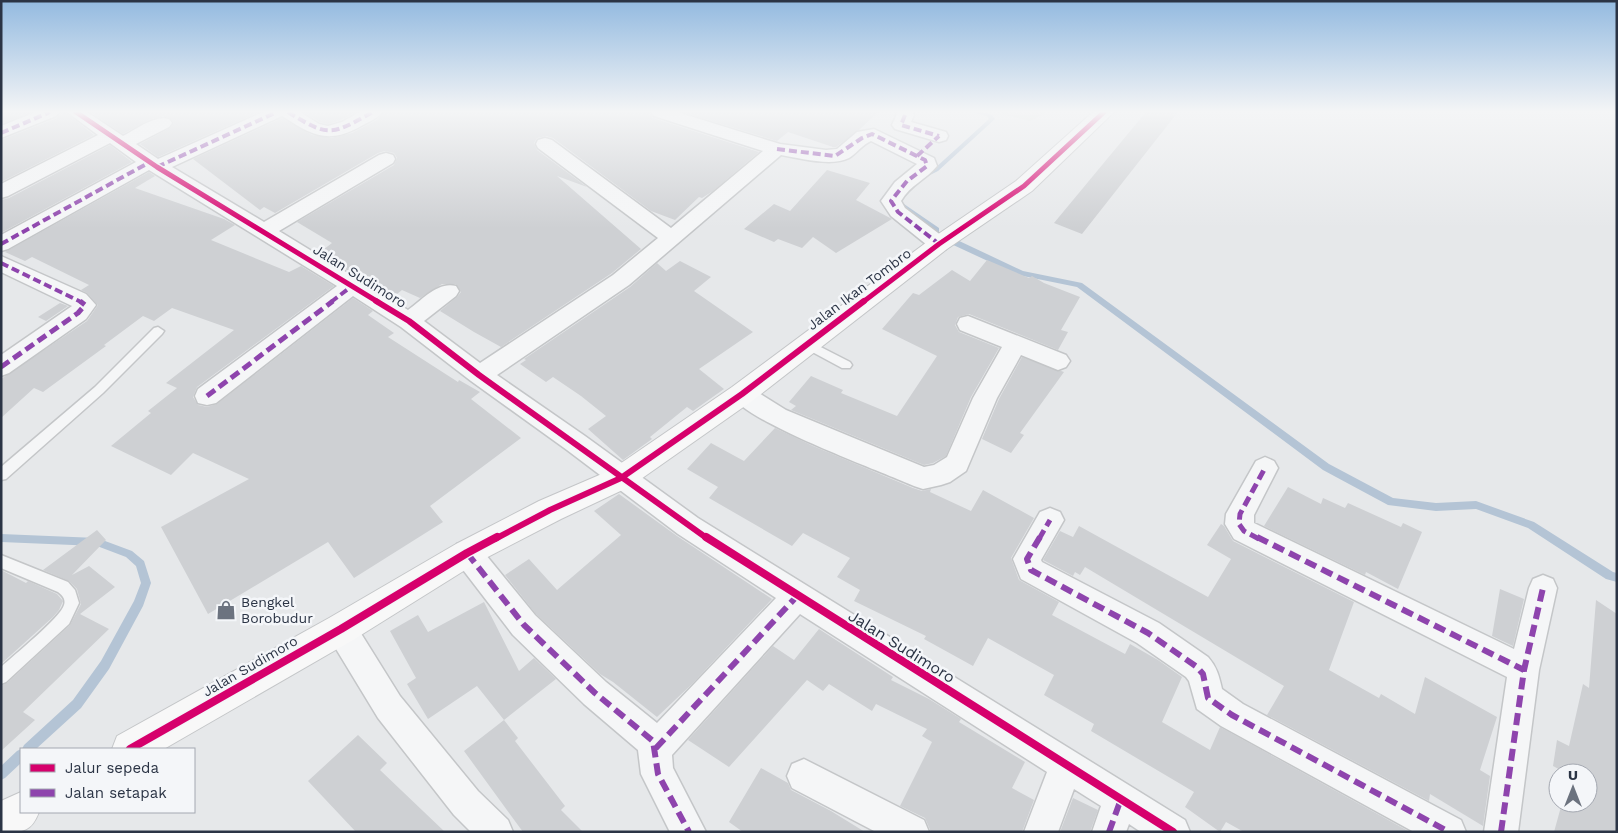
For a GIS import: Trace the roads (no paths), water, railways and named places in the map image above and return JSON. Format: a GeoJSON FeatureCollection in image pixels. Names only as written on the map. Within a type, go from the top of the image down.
{"type":"FeatureCollection","features":[{"type":"Feature","properties":{"kind":"street"},"geometry":{"type":"LineString","coordinates":[[1,192],[92,151]]}},
{"type":"Feature","properties":{"kind":"street","name":"Jalan Sudimoro"},"geometry":{"type":"LineString","coordinates":[[134,151],[154,165],[409,321],[479,375],[576,442],[621,478],[688,526],[1173,832]]}},
{"type":"Feature","properties":{"kind":"street"},"geometry":{"type":"LineString","coordinates":[[1,244],[154,165],[187,151]]}},
{"type":"Feature","properties":{"kind":"street"},"geometry":{"type":"LineString","coordinates":[[554,151],[671,238]]}},
{"type":"Feature","properties":{"kind":"street"},"geometry":{"type":"LineString","coordinates":[[479,375],[628,274],[775,151]]}},
{"type":"Feature","properties":{"kind":"street"},"geometry":{"type":"LineString","coordinates":[[793,151],[835,156],[846,151]]}},
{"type":"Feature","properties":{"kind":"street"},"geometry":{"type":"LineString","coordinates":[[907,151],[927,162],[927,166],[914,174],[895,193],[891,201],[898,212],[940,244]]}},
{"type":"Feature","properties":{"kind":"street"},"geometry":{"type":"LineString","coordinates":[[917,156],[923,151]]}},
{"type":"Feature","properties":{"kind":"street","name":"Jalan Ikan Tombro"},"geometry":{"type":"LineString","coordinates":[[621,478],[742,394],[940,244],[1024,186],[1062,151]]}},
{"type":"Feature","properties":{"kind":"street"},"geometry":{"type":"LineString","coordinates":[[264,231],[386,159]]}},
{"type":"Feature","properties":{"kind":"street"},"geometry":{"type":"LineString","coordinates":[[1,263],[78,299],[85,305],[78,313],[1,366]]}},
{"type":"Feature","properties":{"kind":"street"},"geometry":{"type":"LineString","coordinates":[[207,396],[352,286]]}},
{"type":"Feature","properties":{"kind":"street"},"geometry":{"type":"LineString","coordinates":[[409,321],[448,291]]}},
{"type":"Feature","properties":{"kind":"street"},"geometry":{"type":"LineString","coordinates":[[968,324],[1058,361]]}},
{"type":"Feature","properties":{"kind":"street"},"geometry":{"type":"LineString","coordinates":[[742,394],[786,421],[923,478],[936,476],[957,464],[984,398],[1015,344]]}},
{"type":"Feature","properties":{"kind":"street"},"geometry":{"type":"LineString","coordinates":[[1265,468],[1240,514],[1238,521],[1241,529],[1524,670]]}},
{"type":"Feature","properties":{"kind":"street","name":"Jalan Sudimoro"},"geometry":{"type":"LineString","coordinates":[[132,748],[467,553],[550,510],[621,478]]}},
{"type":"Feature","properties":{"kind":"street"},"geometry":{"type":"LineString","coordinates":[[1050,520],[1027,559],[1031,570],[1148,633],[1198,667],[1203,674],[1208,698],[1232,715],[1449,832]]}},
{"type":"Feature","properties":{"kind":"street"},"geometry":{"type":"LineString","coordinates":[[467,553],[524,625],[595,693],[653,742],[656,748]]}},
{"type":"Feature","properties":{"kind":"street"},"geometry":{"type":"LineString","coordinates":[[1501,832],[1524,670],[1543,588]]}},
{"type":"Feature","properties":{"kind":"street"},"geometry":{"type":"LineString","coordinates":[[689,832],[658,774],[654,757],[656,748],[797,596]]}},
{"type":"Feature","properties":{"kind":"street"},"geometry":{"type":"LineString","coordinates":[[341,628],[388,706],[466,803],[496,832]]}},
{"type":"Feature","properties":{"kind":"street"},"geometry":{"type":"LineString","coordinates":[[1041,832],[1066,765]]}},
{"type":"Feature","properties":{"kind":"street"},"geometry":{"type":"LineString","coordinates":[[804,776],[912,832]]}},
{"type":"Feature","properties":{"kind":"street"},"geometry":{"type":"LineString","coordinates":[[1110,832],[1121,799]]}},
{"type":"Feature","properties":{"kind":"street"},"geometry":{"type":"LineString","coordinates":[[1,822],[20,812]]}},
{"type":"Feature","properties":{"kind":"lane"},"geometry":{"type":"LineString","coordinates":[[1,475],[99,390],[158,331]]}},
{"type":"Feature","properties":{"kind":"lane"},"geometry":{"type":"LineString","coordinates":[[807,344],[846,364]]}},
{"type":"Feature","properties":{"kind":"lane"},"geometry":{"type":"LineString","coordinates":[[1,562],[63,587],[69,592],[73,608],[64,619],[1,677]]}},
{"type":"Feature","properties":{"kind":"waterway"},"geometry":{"type":"LineString","coordinates":[[922,177],[936,170],[957,151]]}},
{"type":"Feature","properties":{"kind":"waterway"},"geometry":{"type":"LineString","coordinates":[[902,206],[936,230]]}},
{"type":"Feature","properties":{"kind":"waterway"},"geometry":{"type":"LineString","coordinates":[[952,241],[1021,273],[1079,285],[1326,467],[1391,502],[1436,507],[1476,505],[1531,525],[1610,576],[1617,578]]}},
{"type":"Feature","properties":{"kind":"waterway"},"geometry":{"type":"LineString","coordinates":[[1,538],[97,542],[129,554],[140,564],[146,583],[139,603],[105,665],[77,704],[29,748]]}},
{"type":"Feature","properties":{"kind":"waterway"},"geometry":{"type":"LineString","coordinates":[[1,774],[20,756]]}},
{"type":"Feature","properties":{"kind":"place","name":"Bengkel Borobudur"},"geometry":{"type":"Point","coordinates":[226,610]}}]}
